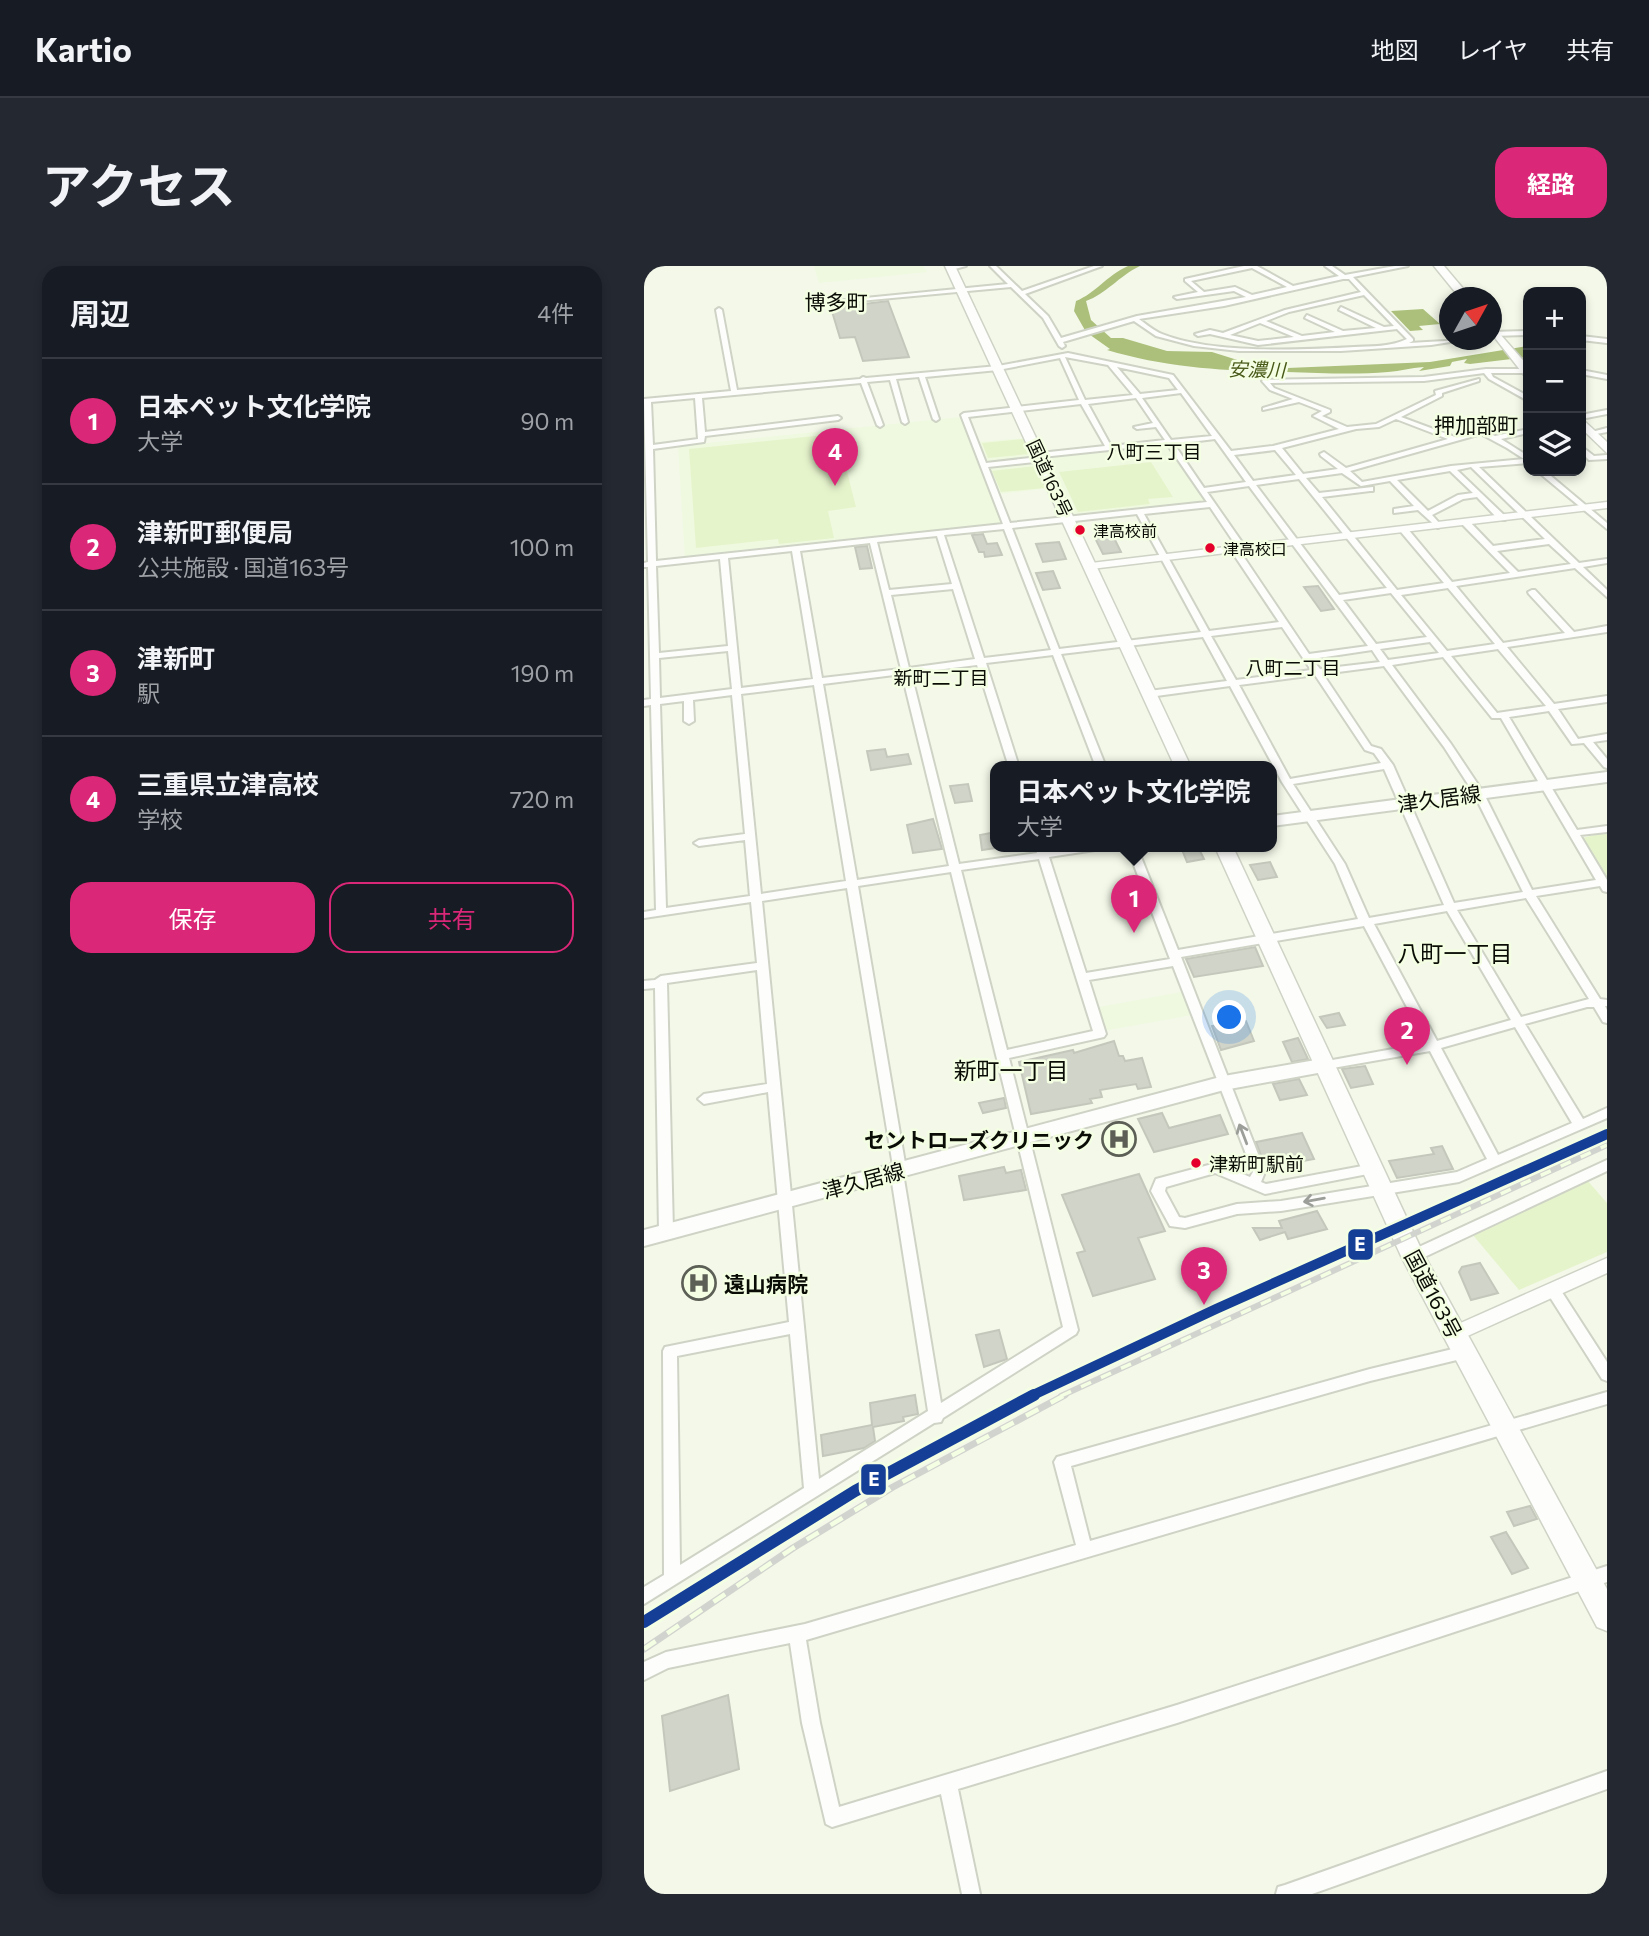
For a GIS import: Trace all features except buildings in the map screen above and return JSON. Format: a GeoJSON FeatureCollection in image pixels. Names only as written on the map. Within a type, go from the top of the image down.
{"type":"FeatureCollection","features":[{"type":"Feature","properties":{"kind":"main road"},"geometry":{"type":"LineString","coordinates":[[1439,266],[1457,287]]}},
{"type":"Feature","properties":{"kind":"main road"},"geometry":{"type":"LineString","coordinates":[[1449,266],[1466,287]]}},
{"type":"Feature","properties":{"kind":"main road","name":"国道163号"},"geometry":{"type":"LineString","coordinates":[[955,267],[998,368],[1180,761]]}},
{"type":"Feature","properties":{"kind":"main road"},"geometry":{"type":"LineString","coordinates":[[1502,339],[1523,364]]}},
{"type":"Feature","properties":{"kind":"main road"},"geometry":{"type":"LineString","coordinates":[[1586,434],[1606,456]]}},
{"type":"Feature","properties":{"kind":"main road","name":"津久居線"},"geometry":{"type":"LineString","coordinates":[[1277,820],[1607,777]]}},
{"type":"Feature","properties":{"kind":"main road","name":"国道163号"},"geometry":{"type":"LineString","coordinates":[[1226,852],[1328,1065],[1413,1256],[1506,1429],[1597,1578],[1607,1618]]}},
{"type":"Feature","properties":{"kind":"main road","name":"津久居線"},"geometry":{"type":"LineString","coordinates":[[644,1238],[1224,1083],[1328,1065]]}},
{"type":"Feature","properties":{"kind":"street"},"geometry":{"type":"LineString","coordinates":[[993,266],[1053,326],[1083,402],[1109,448]]}},
{"type":"Feature","properties":{"kind":"street"},"geometry":{"type":"LineString","coordinates":[[1020,294],[1099,266]]}},
{"type":"Feature","properties":{"kind":"street"},"geometry":{"type":"LineString","coordinates":[[1203,294],[1187,280],[1253,266],[1293,288]]}},
{"type":"Feature","properties":{"kind":"street"},"geometry":{"type":"LineString","coordinates":[[1328,266],[1364,293],[1411,340],[1387,348]]}},
{"type":"Feature","properties":{"kind":"street"},"geometry":{"type":"LineString","coordinates":[[1059,341],[1136,320],[1405,266]]}},
{"type":"Feature","properties":{"kind":"street"},"geometry":{"type":"LineString","coordinates":[[827,302],[1014,285]]}},
{"type":"Feature","properties":{"kind":"street"},"geometry":{"type":"LineString","coordinates":[[1174,294],[1203,294],[1235,289],[1268,302]]}},
{"type":"Feature","properties":{"kind":"street"},"geometry":{"type":"LineString","coordinates":[[1224,335],[1317,303],[1364,293]]}},
{"type":"Feature","properties":{"kind":"street"},"geometry":{"type":"LineString","coordinates":[[1174,294],[1184,304]]}},
{"type":"Feature","properties":{"kind":"street"},"geometry":{"type":"LineString","coordinates":[[1341,309],[1383,329]]}},
{"type":"Feature","properties":{"kind":"street"},"geometry":{"type":"LineString","coordinates":[[719,310],[734,391]]}},
{"type":"Feature","properties":{"kind":"street"},"geometry":{"type":"LineString","coordinates":[[1307,317],[1359,341]]}},
{"type":"Feature","properties":{"kind":"street"},"geometry":{"type":"LineString","coordinates":[[1136,320],[1145,329],[1165,337],[1219,346],[1290,351],[1387,348],[1439,342]]}},
{"type":"Feature","properties":{"kind":"street"},"geometry":{"type":"LineString","coordinates":[[1260,321],[1322,347]]}},
{"type":"Feature","properties":{"kind":"street"},"geometry":{"type":"LineString","coordinates":[[1198,334],[1210,332],[1258,343],[1398,327]]}},
{"type":"Feature","properties":{"kind":"street"},"geometry":{"type":"LineString","coordinates":[[1502,332],[1523,333]]}},
{"type":"Feature","properties":{"kind":"street"},"geometry":{"type":"LineString","coordinates":[[1586,339],[1607,341]]}},
{"type":"Feature","properties":{"kind":"street"},"geometry":{"type":"LineString","coordinates":[[661,912],[656,666],[649,565],[646,400],[998,368],[1065,356],[1109,362],[1171,376],[1184,391],[1448,746],[1478,792],[1530,896],[1603,1003],[1607,1018]]}},
{"type":"Feature","properties":{"kind":"street"},"geometry":{"type":"LineString","coordinates":[[1109,362],[1137,395],[1203,490],[1284,624],[1368,748],[1378,751],[1388,765],[1407,802],[1451,908],[1580,1125]]}},
{"type":"Feature","properties":{"kind":"street"},"geometry":{"type":"LineString","coordinates":[[1345,429],[1316,416],[1328,411],[1272,389],[1265,381],[1424,379],[1486,370],[1523,369]]}},
{"type":"Feature","properties":{"kind":"street"},"geometry":{"type":"LineString","coordinates":[[1486,370],[1492,378],[1523,396]]}},
{"type":"Feature","properties":{"kind":"street"},"geometry":{"type":"LineString","coordinates":[[1586,373],[1607,377]]}},
{"type":"Feature","properties":{"kind":"street"},"geometry":{"type":"LineString","coordinates":[[921,374],[936,419]]}},
{"type":"Feature","properties":{"kind":"street"},"geometry":{"type":"LineString","coordinates":[[892,377],[905,422]]}},
{"type":"Feature","properties":{"kind":"street"},"geometry":{"type":"LineString","coordinates":[[1230,453],[1277,447],[1345,429],[1377,426],[1440,395],[1437,392],[1464,382],[1492,378]]}},
{"type":"Feature","properties":{"kind":"street"},"geometry":{"type":"LineString","coordinates":[[863,379],[880,425]]}},
{"type":"Feature","properties":{"kind":"street"},"geometry":{"type":"LineString","coordinates":[[954,416],[1184,391]]}},
{"type":"Feature","properties":{"kind":"street"},"geometry":{"type":"LineString","coordinates":[[647,447],[702,441],[698,395]]}},
{"type":"Feature","properties":{"kind":"street"},"geometry":{"type":"LineString","coordinates":[[1265,409],[1299,400]]}},
{"type":"Feature","properties":{"kind":"street"},"geometry":{"type":"LineString","coordinates":[[836,409],[842,429]]}},
{"type":"Feature","properties":{"kind":"street"},"geometry":{"type":"LineString","coordinates":[[1586,418],[1607,412]]}},
{"type":"Feature","properties":{"kind":"street"},"geometry":{"type":"LineString","coordinates":[[964,416],[1099,761]]}},
{"type":"Feature","properties":{"kind":"street"},"geometry":{"type":"LineString","coordinates":[[1396,417],[1456,440]]}},
{"type":"Feature","properties":{"kind":"street"},"geometry":{"type":"LineString","coordinates":[[702,434],[838,418]]}},
{"type":"Feature","properties":{"kind":"street"},"geometry":{"type":"LineString","coordinates":[[1136,428],[1158,425]]}},
{"type":"Feature","properties":{"kind":"street"},"geometry":{"type":"LineString","coordinates":[[1586,434],[1607,430]]}},
{"type":"Feature","properties":{"kind":"street"},"geometry":{"type":"LineString","coordinates":[[1203,490],[1254,485],[1345,470],[1482,432],[1523,457]]}},
{"type":"Feature","properties":{"kind":"street"},"geometry":{"type":"LineString","coordinates":[[1496,438],[1523,432]]}},
{"type":"Feature","properties":{"kind":"street"},"geometry":{"type":"LineString","coordinates":[[984,465],[1218,437]]}},
{"type":"Feature","properties":{"kind":"street"},"geometry":{"type":"LineString","coordinates":[[1277,447],[1494,716],[1607,699]]}},
{"type":"Feature","properties":{"kind":"street"},"geometry":{"type":"LineString","coordinates":[[1586,452],[1592,457],[1606,456]]}},
{"type":"Feature","properties":{"kind":"street"},"geometry":{"type":"LineString","coordinates":[[1324,454],[1362,484],[1395,482],[1438,526]]}},
{"type":"Feature","properties":{"kind":"street"},"geometry":{"type":"LineString","coordinates":[[1316,496],[1395,482],[1407,474],[1523,460]]}},
{"type":"Feature","properties":{"kind":"street"},"geometry":{"type":"LineString","coordinates":[[1473,465],[1607,595]]}},
{"type":"Feature","properties":{"kind":"street"},"geometry":{"type":"LineString","coordinates":[[1451,468],[1502,518]]}},
{"type":"Feature","properties":{"kind":"street"},"geometry":{"type":"LineString","coordinates":[[1547,476],[1607,527]]}},
{"type":"Feature","properties":{"kind":"street"},"geometry":{"type":"LineString","coordinates":[[1427,514],[1461,497],[1479,495]]}},
{"type":"Feature","properties":{"kind":"street"},"geometry":{"type":"LineString","coordinates":[[649,565],[1212,504]]}},
{"type":"Feature","properties":{"kind":"street"},"geometry":{"type":"LineString","coordinates":[[1091,566],[1607,505]]}},
{"type":"Feature","properties":{"kind":"street"},"geometry":{"type":"LineString","coordinates":[[1397,511],[1420,507]]}},
{"type":"Feature","properties":{"kind":"street"},"geometry":{"type":"LineString","coordinates":[[1140,513],[1275,761]]}},
{"type":"Feature","properties":{"kind":"street"},"geometry":{"type":"LineString","coordinates":[[1465,522],[1516,574]]}},
{"type":"Feature","properties":{"kind":"street"},"geometry":{"type":"LineString","coordinates":[[1404,530],[1501,645],[1575,742],[1607,737]]}},
{"type":"Feature","properties":{"kind":"street"},"geometry":{"type":"LineString","coordinates":[[940,534],[1012,761]]}},
{"type":"Feature","properties":{"kind":"street"},"geometry":{"type":"LineString","coordinates":[[644,1596],[936,1417],[1071,1330],[873,541]]}},
{"type":"Feature","properties":{"kind":"street"},"geometry":{"type":"LineString","coordinates":[[1491,549],[1551,541]]}},
{"type":"Feature","properties":{"kind":"street"},"geometry":{"type":"LineString","coordinates":[[796,549],[853,883],[936,1417]]}},
{"type":"Feature","properties":{"kind":"street"},"geometry":{"type":"LineString","coordinates":[[724,557],[812,1492]]}},
{"type":"Feature","properties":{"kind":"street"},"geometry":{"type":"LineString","coordinates":[[1337,598],[1607,561]]}},
{"type":"Feature","properties":{"kind":"street"},"geometry":{"type":"LineString","coordinates":[[887,593],[956,586]]}},
{"type":"Feature","properties":{"kind":"street"},"geometry":{"type":"LineString","coordinates":[[1532,592],[1571,634]]}},
{"type":"Feature","properties":{"kind":"street"},"geometry":{"type":"LineString","coordinates":[[644,703],[1284,624]]}},
{"type":"Feature","properties":{"kind":"street"},"geometry":{"type":"LineString","coordinates":[[1149,694],[1385,663],[1571,634],[1605,632]]}},
{"type":"Feature","properties":{"kind":"street"},"geometry":{"type":"LineString","coordinates":[[1306,657],[1433,639]]}},
{"type":"Feature","properties":{"kind":"street"},"geometry":{"type":"LineString","coordinates":[[644,667],[732,648]]}},
{"type":"Feature","properties":{"kind":"street"},"geometry":{"type":"LineString","coordinates":[[644,677],[656,666]]}},
{"type":"Feature","properties":{"kind":"street"},"geometry":{"type":"LineString","coordinates":[[688,698],[690,721]]}},
{"type":"Feature","properties":{"kind":"street"},"geometry":{"type":"LineString","coordinates":[[1081,978],[1268,938],[1604,886],[1503,714]]}},
{"type":"Feature","properties":{"kind":"street"},"geometry":{"type":"LineString","coordinates":[[1586,740],[1607,765]]}},
{"type":"Feature","properties":{"kind":"street"},"geometry":{"type":"LineString","coordinates":[[1277,764],[1340,864],[1366,922],[1495,1163]]}},
{"type":"Feature","properties":{"kind":"street"},"geometry":{"type":"LineString","coordinates":[[1287,782],[1388,765]]}},
{"type":"Feature","properties":{"kind":"street"},"geometry":{"type":"LineString","coordinates":[[1575,833],[1607,829]]}},
{"type":"Feature","properties":{"kind":"street"},"geometry":{"type":"LineString","coordinates":[[699,843],[750,836]]}},
{"type":"Feature","properties":{"kind":"street"},"geometry":{"type":"LineString","coordinates":[[644,915],[954,868],[1036,852]]}},
{"type":"Feature","properties":{"kind":"street"},"geometry":{"type":"LineString","coordinates":[[1002,1055],[1100,1034],[1041,852]]}},
{"type":"Feature","properties":{"kind":"street"},"geometry":{"type":"LineString","coordinates":[[1134,852],[1259,1172],[1254,1184]]}},
{"type":"Feature","properties":{"kind":"street"},"geometry":{"type":"LineString","coordinates":[[644,985],[762,966]]}},
{"type":"Feature","properties":{"kind":"street"},"geometry":{"type":"LineString","coordinates":[[661,983],[666,1231]]}},
{"type":"Feature","properties":{"kind":"street"},"geometry":{"type":"LineString","coordinates":[[1328,1065],[1432,1046],[1587,1003],[1603,1003]]}},
{"type":"Feature","properties":{"kind":"street"},"geometry":{"type":"LineString","coordinates":[[704,1098],[774,1087]]}},
{"type":"Feature","properties":{"kind":"street"},"geometry":{"type":"LineString","coordinates":[[1377,1179],[1281,1206],[1237,1209],[1185,1223],[1175,1222],[1168,1214],[1158,1191],[1161,1183],[1169,1179],[1216,1168],[1265,1189],[1377,1179],[1459,1177],[1607,1113]]}},
{"type":"Feature","properties":{"kind":"street"},"geometry":{"type":"LineString","coordinates":[[1413,1256],[1607,1165]]}},
{"type":"Feature","properties":{"kind":"street"},"geometry":{"type":"LineString","coordinates":[[1085,1551],[1062,1462],[1360,1378],[1460,1343],[1553,1290],[1607,1265]]}},
{"type":"Feature","properties":{"kind":"street"},"geometry":{"type":"LineString","coordinates":[[1553,1290],[1607,1374]]}},
{"type":"Feature","properties":{"kind":"street"},"geometry":{"type":"LineString","coordinates":[[672,1578],[670,1350],[796,1327]]}},
{"type":"Feature","properties":{"kind":"street"},"geometry":{"type":"LineString","coordinates":[[644,1671],[666,1660],[797,1634],[1607,1398]]}},
{"type":"Feature","properties":{"kind":"street"},"geometry":{"type":"LineString","coordinates":[[797,1634],[811,1723],[832,1818],[948,1785],[1597,1578]]}},
{"type":"Feature","properties":{"kind":"street"},"geometry":{"type":"LineString","coordinates":[[1285,1894],[1607,1780]]}},
{"type":"Feature","properties":{"kind":"street"},"geometry":{"type":"LineString","coordinates":[[948,1785],[971,1894]]}},
{"type":"Feature","properties":{"kind":"shaded area"},"geometry":{"type":"Polygon","coordinates":[[[814,266],[923,266],[927,272],[819,283],[814,266]]]}},
{"type":"Feature","properties":{"kind":"shaded area"},"geometry":{"type":"Polygon","coordinates":[[[961,417],[1004,525],[685,559],[678,446],[961,417]]]}},
{"type":"Feature","properties":{"kind":"shaded area"},"geometry":{"type":"Polygon","coordinates":[[[825,435],[839,440],[856,507],[828,511],[834,538],[779,544],[778,539],[696,548],[689,449],[825,435]]]}},
{"type":"Feature","properties":{"kind":"shaded area"},"geometry":{"type":"Polygon","coordinates":[[[1027,438],[1051,488],[999,494],[978,442],[1027,438]]]}},
{"type":"Feature","properties":{"kind":"shaded area"},"geometry":{"type":"Polygon","coordinates":[[[1023,439],[1030,454],[988,458],[982,443],[1023,439]]]}},
{"type":"Feature","properties":{"kind":"shaded area"},"geometry":{"type":"Polygon","coordinates":[[[1165,444],[1208,503],[1075,517],[1054,473],[1053,465],[1046,456],[1165,444]]]}},
{"type":"Feature","properties":{"kind":"shaded area"},"geometry":{"type":"Polygon","coordinates":[[[1151,462],[1173,497],[1148,499],[1150,504],[1078,512],[1059,472],[1151,462]]]}},
{"type":"Feature","properties":{"kind":"shaded area"},"geometry":{"type":"Polygon","coordinates":[[[1036,466],[1045,488],[1001,492],[992,471],[1036,466]]]}},
{"type":"Feature","properties":{"kind":"shaded area"},"geometry":{"type":"Polygon","coordinates":[[[1607,832],[1607,882],[1582,838],[1607,832]]]}},
{"type":"Feature","properties":{"kind":"shaded area"},"geometry":{"type":"Polygon","coordinates":[[[1182,992],[1192,1015],[1103,1031],[1094,1008],[1182,992]]]}},
{"type":"Feature","properties":{"kind":"shaded area"},"geometry":{"type":"Polygon","coordinates":[[[1587,1180],[1607,1203],[1607,1252],[1519,1290],[1472,1234],[1587,1180]]]}},
{"type":"Feature","properties":{"kind":"water","name":"安濃川"},"geometry":{"type":"Polygon","coordinates":[[[1128,266],[1140,266],[1086,301],[1091,320],[1111,338],[1123,338],[1167,351],[1212,352],[1266,369],[1430,362],[1523,347],[1523,358],[1470,364],[1464,363],[1467,359],[1452,362],[1450,366],[1419,371],[1424,367],[1350,374],[1264,372],[1152,361],[1107,350],[1110,349],[1086,332],[1074,311],[1076,301],[1128,266]]]}},
{"type":"Feature","properties":{"kind":"water"},"geometry":{"type":"Polygon","coordinates":[[[1423,309],[1439,324],[1419,326],[1423,330],[1410,331],[1391,311],[1423,309]]]}},
{"type":"Feature","properties":{"kind":"railway"},"geometry":{"type":"LineString","coordinates":[[1061,1396],[1607,1145]]}},
{"type":"Feature","properties":{"kind":"railway"},"geometry":{"type":"LineString","coordinates":[[644,1649],[793,1548],[893,1487],[1065,1395]]}},
{"type":"Feature","properties":{"kind":"transit line","name":"E"},"geometry":{"type":"LineString","coordinates":[[644,1622],[855,1491],[985,1419],[1216,1309],[1607,1134]]}},
{"type":"Feature","properties":{"kind":"place","name":"三重県立津高校"},"geometry":{"type":"Point","coordinates":[835,486]}},
{"type":"Feature","properties":{"kind":"place","name":"津高校前"},"geometry":{"type":"Point","coordinates":[1080,530]}},
{"type":"Feature","properties":{"kind":"place","name":"津高校口"},"geometry":{"type":"Point","coordinates":[1210,548]}},
{"type":"Feature","properties":{"kind":"place","name":"日本ペット文化学院"},"geometry":{"type":"Point","coordinates":[1134,933]}},
{"type":"Feature","properties":{"kind":"place","name":"津新町郵便局"},"geometry":{"type":"Point","coordinates":[1407,1065]}},
{"type":"Feature","properties":{"kind":"place","name":"セントローズクリニック"},"geometry":{"type":"Point","coordinates":[1119,1139]}},
{"type":"Feature","properties":{"kind":"place","name":"津新町駅前"},"geometry":{"type":"Point","coordinates":[1196,1163]}},
{"type":"Feature","properties":{"kind":"place","name":"遠山病院"},"geometry":{"type":"Point","coordinates":[699,1283]}},
{"type":"Feature","properties":{"kind":"place","name":"津新町"},"geometry":{"type":"Point","coordinates":[1204,1305]}},
{"type":"Feature","properties":{"kind":"district","name":"博多町"},"geometry":{"type":"Point","coordinates":[836,301]}},
{"type":"Feature","properties":{"kind":"district","name":"押加部町"},"geometry":{"type":"Point","coordinates":[1476,424]}},
{"type":"Feature","properties":{"kind":"district","name":"八町三丁目"},"geometry":{"type":"Point","coordinates":[1154,451]}},
{"type":"Feature","properties":{"kind":"district","name":"八町二丁目"},"geometry":{"type":"Point","coordinates":[1293,667]}},
{"type":"Feature","properties":{"kind":"district","name":"新町二丁目"},"geometry":{"type":"Point","coordinates":[941,677]}},
{"type":"Feature","properties":{"kind":"district","name":"八町一丁目"},"geometry":{"type":"Point","coordinates":[1455,953]}},
{"type":"Feature","properties":{"kind":"district","name":"新町一丁目"},"geometry":{"type":"Point","coordinates":[1011,1070]}}]}
